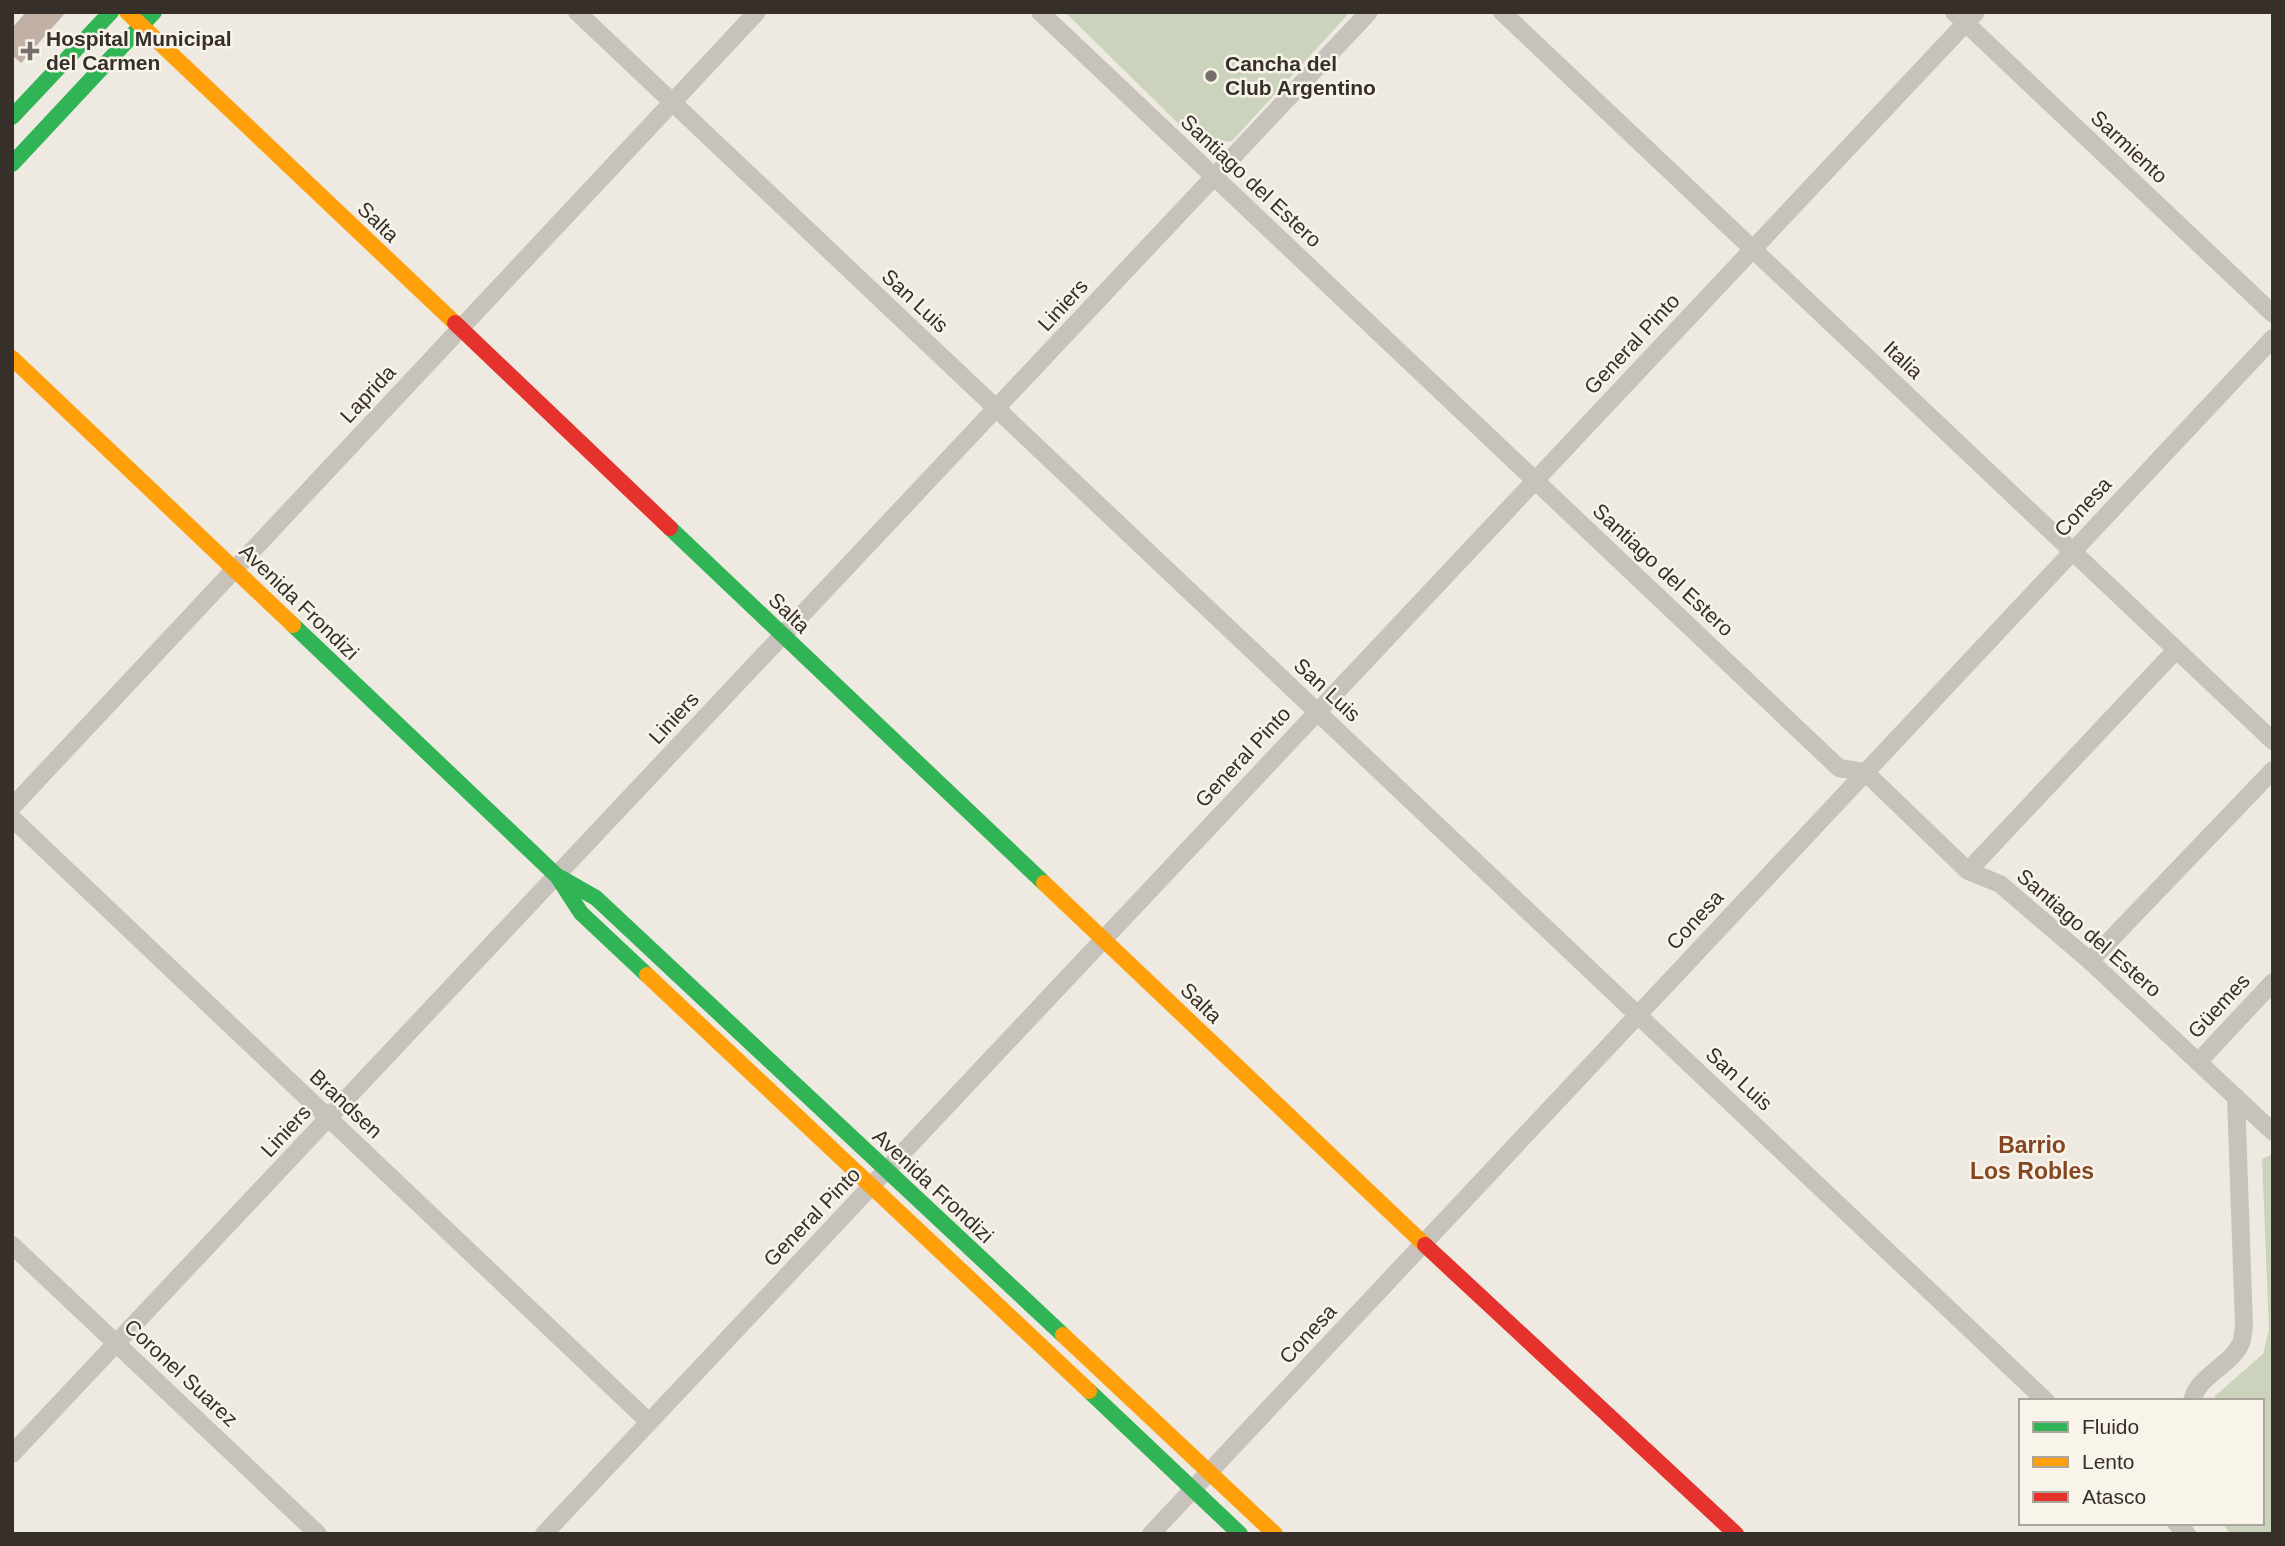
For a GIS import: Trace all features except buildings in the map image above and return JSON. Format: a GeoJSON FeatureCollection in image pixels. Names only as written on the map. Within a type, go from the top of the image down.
{"type":"FeatureCollection","features":[{"type":"Feature","properties":{"kind":"street"},"geometry":{"type":"LineString","coordinates":[[12,117],[111,12]]}},
{"type":"Feature","properties":{"kind":"street","name":"Salta"},"geometry":{"type":"LineString","coordinates":[[127,12],[1423,1243],[1737,1534]]}},
{"type":"Feature","properties":{"kind":"street"},"geometry":{"type":"LineString","coordinates":[[12,163],[154,12]]}},
{"type":"Feature","properties":{"kind":"street","name":"San Luis"},"geometry":{"type":"LineString","coordinates":[[577,12],[2044,1399]]}},
{"type":"Feature","properties":{"kind":"street","name":"Laprida"},"geometry":{"type":"LineString","coordinates":[[12,807],[757,12]]}},
{"type":"Feature","properties":{"kind":"street","name":"Santiago del Estero"},"geometry":{"type":"LineString","coordinates":[[1040,12],[1839,768],[1865,772],[1968,871],[2000,884],[2090,961],[2273,1132]]}},
{"type":"Feature","properties":{"kind":"street","name":"Liniers"},"geometry":{"type":"LineString","coordinates":[[12,1454],[1369,12]]}},
{"type":"Feature","properties":{"kind":"street","name":"Italia"},"geometry":{"type":"LineString","coordinates":[[1502,12],[2273,741]]}},
{"type":"Feature","properties":{"kind":"street","name":"General Pinto"},"geometry":{"type":"LineString","coordinates":[[544,1534],[1753,249],[1965,16]]}},
{"type":"Feature","properties":{"kind":"street","name":"Sarmiento"},"geometry":{"type":"LineString","coordinates":[[1965,16],[2273,314]]}},
{"type":"Feature","properties":{"kind":"street","name":"Conesa"},"geometry":{"type":"LineString","coordinates":[[1151,1534],[2273,338]]}},
{"type":"Feature","properties":{"kind":"street","name":"Avenida Frondizi"},"geometry":{"type":"LineString","coordinates":[[12,358],[557,876],[581,913],[1240,1534]]}},
{"type":"Feature","properties":{"kind":"street"},"geometry":{"type":"LineString","coordinates":[[1968,871],[2176,650]]}},
{"type":"Feature","properties":{"kind":"street"},"geometry":{"type":"LineString","coordinates":[[2090,961],[2273,770]]}},
{"type":"Feature","properties":{"kind":"street","name":"Brandsen"},"geometry":{"type":"LineString","coordinates":[[12,818],[649,1422]]}},
{"type":"Feature","properties":{"kind":"street","name":"Avenida Frondizi"},"geometry":{"type":"LineString","coordinates":[[557,876],[596,898],[1275,1534]]}},
{"type":"Feature","properties":{"kind":"street","name":"Güemes"},"geometry":{"type":"LineString","coordinates":[[2199,1061],[2273,982]]}},
{"type":"Feature","properties":{"kind":"street"},"geometry":{"type":"LineString","coordinates":[[2192,1399],[2203,1382],[2241,1344],[2245,1326],[2236,1097]]}},
{"type":"Feature","properties":{"kind":"street","name":"Coronel Suarez"},"geometry":{"type":"LineString","coordinates":[[12,1245],[318,1534]]}},
{"type":"Feature","properties":{"kind":"green space","name":"Cancha del Club Argentino"},"geometry":{"type":"Polygon","coordinates":[[[1065,12],[1350,12],[1232,141],[1199,144],[1065,12]]]}},
{"type":"Feature","properties":{"kind":"green space"},"geometry":{"type":"Polygon","coordinates":[[[2273,1154],[2273,1534],[2230,1534],[2224,1525],[2264,1525],[2264,1399],[2215,1399],[2215,1396],[2263,1354],[2269,1329],[2262,1159],[2273,1154]]]}},
{"type":"Feature","properties":{"kind":"traffic: fast"},"geometry":{"type":"LineString","coordinates":[[12,117],[111,12]]}},
{"type":"Feature","properties":{"kind":"traffic: fast"},"geometry":{"type":"LineString","coordinates":[[12,164],[154,12]]}},
{"type":"Feature","properties":{"kind":"traffic: fast"},"geometry":{"type":"LineString","coordinates":[[670,528],[1044,883]]}},
{"type":"Feature","properties":{"kind":"traffic: fast"},"geometry":{"type":"LineString","coordinates":[[293,625],[557,876],[581,913],[647,975]]}},
{"type":"Feature","properties":{"kind":"traffic: fast"},"geometry":{"type":"LineString","coordinates":[[561,878],[596,898],[1063,1335]]}},
{"type":"Feature","properties":{"kind":"traffic: fast"},"geometry":{"type":"LineString","coordinates":[[1089,1391],[1240,1534]]}},
{"type":"Feature","properties":{"kind":"traffic: slow"},"geometry":{"type":"LineString","coordinates":[[127,12],[455,323]]}},
{"type":"Feature","properties":{"kind":"traffic: slow"},"geometry":{"type":"LineString","coordinates":[[12,358],[293,625]]}},
{"type":"Feature","properties":{"kind":"traffic: slow"},"geometry":{"type":"LineString","coordinates":[[1044,883],[1425,1245]]}},
{"type":"Feature","properties":{"kind":"traffic: slow"},"geometry":{"type":"LineString","coordinates":[[647,975],[1089,1391]]}},
{"type":"Feature","properties":{"kind":"traffic: slow"},"geometry":{"type":"LineString","coordinates":[[1063,1335],[1275,1534]]}},
{"type":"Feature","properties":{"kind":"traffic: jam"},"geometry":{"type":"LineString","coordinates":[[455,323],[670,528]]}},
{"type":"Feature","properties":{"kind":"traffic: jam"},"geometry":{"type":"LineString","coordinates":[[1425,1245],[1736,1534]]}},
{"type":"Feature","properties":{"kind":"place","name":"Hospital Municipal del Carmen"},"geometry":{"type":"Point","coordinates":[30,51]}},
{"type":"Feature","properties":{"kind":"place","name":"Cancha del Club Argentino"},"geometry":{"type":"Point","coordinates":[1211,76]}},
{"type":"Feature","properties":{"kind":"district","name":"Barrio Los Robles"},"geometry":{"type":"Point","coordinates":[2032,1158]}}]}
